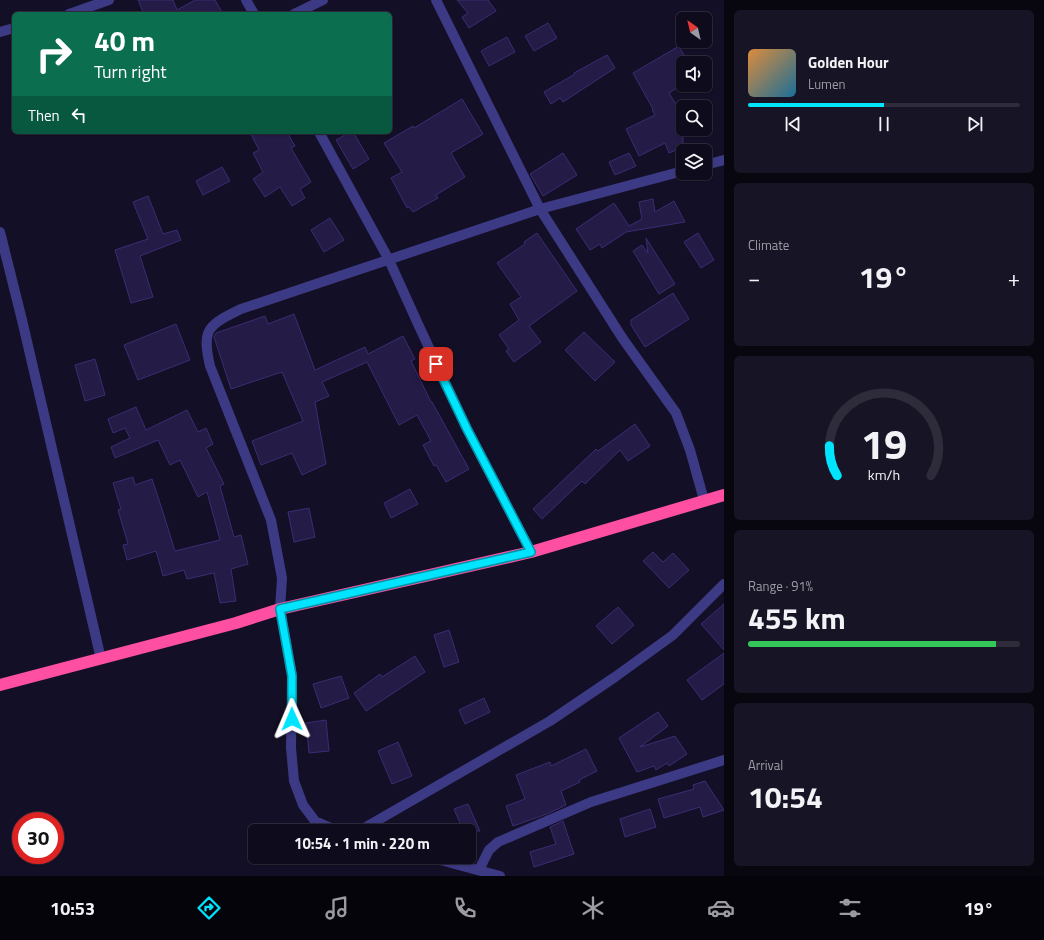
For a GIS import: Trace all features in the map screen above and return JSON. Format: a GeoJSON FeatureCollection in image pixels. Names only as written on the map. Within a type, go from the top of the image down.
{"type":"FeatureCollection","features":[{"type":"Feature","properties":{"kind":"highway"},"geometry":{"type":"LineString","coordinates":[[0,685],[236,623],[280,609],[531,552],[724,495]]}},
{"type":"Feature","properties":{"kind":"street"},"geometry":{"type":"LineString","coordinates":[[75,12],[109,0]]}},
{"type":"Feature","properties":{"kind":"street"},"geometry":{"type":"LineString","coordinates":[[246,0],[253,12]]}},
{"type":"Feature","properties":{"kind":"street"},"geometry":{"type":"LineString","coordinates":[[298,12],[323,0]]}},
{"type":"Feature","properties":{"kind":"street"},"geometry":{"type":"LineString","coordinates":[[436,0],[540,209],[623,339],[676,413],[690,450],[704,500]]}},
{"type":"Feature","properties":{"kind":"street"},"geometry":{"type":"LineString","coordinates":[[0,32],[12,29]]}},
{"type":"Feature","properties":{"kind":"street"},"geometry":{"type":"LineString","coordinates":[[320,134],[389,260],[467,429],[531,552]]}},
{"type":"Feature","properties":{"kind":"street"},"geometry":{"type":"LineString","coordinates":[[712,163],[724,160]]}},
{"type":"Feature","properties":{"kind":"street"},"geometry":{"type":"LineString","coordinates":[[322,824],[315,821],[303,805],[294,781],[291,748],[292,676],[280,609],[282,578],[271,520],[210,366],[206,349],[206,338],[209,331],[216,321],[241,309],[540,209],[676,173]]}},
{"type":"Feature","properties":{"kind":"street"},"geometry":{"type":"LineString","coordinates":[[0,232],[101,659]]}},
{"type":"Feature","properties":{"kind":"street"},"geometry":{"type":"LineString","coordinates":[[371,824],[557,717],[673,635],[724,584]]}},
{"type":"Feature","properties":{"kind":"street"},"geometry":{"type":"LineString","coordinates":[[479,870],[489,850],[498,842],[590,802],[724,760]]}},
{"type":"Feature","properties":{"kind":"street"},"geometry":{"type":"LineString","coordinates":[[456,864],[500,876]]}},
{"type":"Feature","properties":{"kind":"building"},"geometry":{"type":"Polygon","coordinates":[[[138,0],[173,0],[177,10],[195,0],[215,0],[222,12],[143,12],[138,0]]]}},
{"type":"Feature","properties":{"kind":"building"},"geometry":{"type":"Polygon","coordinates":[[[457,0],[488,0],[496,11],[469,28],[462,17],[468,13],[457,0]]]}},
{"type":"Feature","properties":{"kind":"building"},"geometry":{"type":"Polygon","coordinates":[[[548,23],[557,38],[534,51],[525,36],[548,23]]]}},
{"type":"Feature","properties":{"kind":"building"},"geometry":{"type":"Polygon","coordinates":[[[507,37],[515,52],[489,66],[481,51],[507,37]]]}},
{"type":"Feature","properties":{"kind":"building"},"geometry":{"type":"Polygon","coordinates":[[[676,48],[680,48],[684,56],[676,56],[676,88],[669,93],[676,104],[676,136],[683,136],[683,144],[676,144],[676,150],[669,153],[665,143],[639,156],[626,129],[655,115],[633,73],[676,48]]]}},
{"type":"Feature","properties":{"kind":"building"},"geometry":{"type":"Polygon","coordinates":[[[607,55],[615,68],[563,102],[560,98],[551,104],[544,92],[607,55]]]}},
{"type":"Feature","properties":{"kind":"building"},"geometry":{"type":"Polygon","coordinates":[[[462,99],[483,134],[451,153],[465,177],[436,195],[438,198],[413,212],[409,207],[407,208],[391,178],[402,172],[384,143],[413,126],[414,128],[462,99]]]}},
{"type":"Feature","properties":{"kind":"building"},"geometry":{"type":"Polygon","coordinates":[[[251,134],[288,134],[295,146],[291,148],[311,182],[300,189],[305,198],[292,206],[280,187],[265,197],[253,179],[263,172],[253,153],[259,150],[251,134]]]}},
{"type":"Feature","properties":{"kind":"building"},"geometry":{"type":"Polygon","coordinates":[[[346,134],[354,134],[369,159],[353,169],[336,140],[346,134]]]}},
{"type":"Feature","properties":{"kind":"building"},"geometry":{"type":"Polygon","coordinates":[[[563,153],[577,175],[543,196],[530,174],[563,153]]]}},
{"type":"Feature","properties":{"kind":"building"},"geometry":{"type":"Polygon","coordinates":[[[629,153],[636,166],[615,175],[609,162],[629,153]]]}},
{"type":"Feature","properties":{"kind":"building"},"geometry":{"type":"Polygon","coordinates":[[[222,167],[230,181],[203,195],[196,181],[222,167]]]}},
{"type":"Feature","properties":{"kind":"building"},"geometry":{"type":"Polygon","coordinates":[[[148,196],[163,234],[177,230],[181,240],[140,256],[153,297],[131,303],[115,250],[148,239],[133,202],[148,196]]]}},
{"type":"Feature","properties":{"kind":"building"},"geometry":{"type":"Polygon","coordinates":[[[653,199],[655,212],[674,201],[685,222],[626,232],[602,248],[600,244],[590,250],[576,229],[614,203],[629,226],[642,219],[639,202],[653,199]]]}},
{"type":"Feature","properties":{"kind":"building"},"geometry":{"type":"Polygon","coordinates":[[[330,218],[344,240],[324,252],[311,230],[330,218]]]}},
{"type":"Feature","properties":{"kind":"building"},"geometry":{"type":"Polygon","coordinates":[[[537,233],[577,291],[529,326],[541,342],[514,362],[506,351],[509,349],[499,335],[519,320],[510,304],[521,297],[497,263],[525,244],[524,242],[537,233]]]}},
{"type":"Feature","properties":{"kind":"building"},"geometry":{"type":"Polygon","coordinates":[[[698,233],[714,260],[701,268],[684,242],[698,233]]]}},
{"type":"Feature","properties":{"kind":"building"},"geometry":{"type":"Polygon","coordinates":[[[646,238],[675,284],[659,294],[633,251],[642,245],[648,253],[646,238]]]}},
{"type":"Feature","properties":{"kind":"building"},"geometry":{"type":"Polygon","coordinates":[[[673,293],[689,319],[645,347],[631,325],[631,320],[673,293]]]}},
{"type":"Feature","properties":{"kind":"building"},"geometry":{"type":"Polygon","coordinates":[[[294,314],[315,370],[365,347],[368,354],[403,336],[415,359],[411,361],[431,402],[469,469],[446,482],[436,465],[434,466],[423,445],[431,441],[417,415],[399,425],[367,362],[322,382],[329,396],[315,402],[326,464],[302,475],[292,453],[261,465],[252,441],[303,421],[282,372],[231,389],[214,337],[216,333],[265,316],[268,324],[294,314]]]}},
{"type":"Feature","properties":{"kind":"building"},"geometry":{"type":"Polygon","coordinates":[[[176,324],[190,360],[138,380],[124,345],[176,324]]]}},
{"type":"Feature","properties":{"kind":"building"},"geometry":{"type":"Polygon","coordinates":[[[584,332],[615,362],[595,381],[565,350],[584,332]]]}},
{"type":"Feature","properties":{"kind":"building"},"geometry":{"type":"Polygon","coordinates":[[[95,359],[105,395],[85,401],[75,365],[95,359]]]}},
{"type":"Feature","properties":{"kind":"building"},"geometry":{"type":"Polygon","coordinates":[[[136,407],[146,430],[187,410],[198,432],[206,428],[213,444],[206,448],[224,484],[220,486],[234,537],[241,535],[248,564],[231,569],[236,601],[220,603],[214,573],[187,579],[184,570],[163,576],[156,551],[127,560],[123,545],[128,544],[118,510],[121,509],[113,483],[133,477],[135,485],[152,479],[175,551],[220,540],[207,492],[198,497],[180,460],[170,465],[158,440],[115,458],[111,447],[130,438],[125,428],[113,433],[108,419],[136,407]]]}},
{"type":"Feature","properties":{"kind":"building"},"geometry":{"type":"Polygon","coordinates":[[[635,424],[650,446],[628,461],[620,450],[585,484],[582,481],[542,519],[533,509],[596,449],[598,451],[635,424]]]}},
{"type":"Feature","properties":{"kind":"building"},"geometry":{"type":"Polygon","coordinates":[[[410,489],[418,504],[391,518],[384,503],[410,489]]]}},
{"type":"Feature","properties":{"kind":"building"},"geometry":{"type":"Polygon","coordinates":[[[309,508],[315,537],[294,542],[288,512],[309,508]]]}},
{"type":"Feature","properties":{"kind":"building"},"geometry":{"type":"Polygon","coordinates":[[[653,552],[663,562],[673,553],[689,570],[669,588],[643,561],[653,552]]]}},
{"type":"Feature","properties":{"kind":"building"},"geometry":{"type":"Polygon","coordinates":[[[724,604],[724,650],[701,624],[724,604]]]}},
{"type":"Feature","properties":{"kind":"building"},"geometry":{"type":"Polygon","coordinates":[[[618,607],[634,625],[612,644],[596,626],[618,607]]]}},
{"type":"Feature","properties":{"kind":"building"},"geometry":{"type":"Polygon","coordinates":[[[449,630],[459,662],[444,667],[434,635],[449,630]]]}},
{"type":"Feature","properties":{"kind":"building"},"geometry":{"type":"Polygon","coordinates":[[[724,653],[724,684],[702,700],[687,680],[724,653]]]}},
{"type":"Feature","properties":{"kind":"building"},"geometry":{"type":"Polygon","coordinates":[[[415,656],[425,672],[366,711],[354,693],[380,674],[382,677],[415,656]]]}},
{"type":"Feature","properties":{"kind":"building"},"geometry":{"type":"Polygon","coordinates":[[[341,676],[349,698],[321,708],[313,684],[341,676]]]}},
{"type":"Feature","properties":{"kind":"building"},"geometry":{"type":"Polygon","coordinates":[[[484,698],[490,712],[465,724],[459,710],[484,698]]]}},
{"type":"Feature","properties":{"kind":"building"},"geometry":{"type":"Polygon","coordinates":[[[658,712],[668,726],[640,747],[675,736],[687,754],[669,766],[667,763],[656,770],[654,766],[637,772],[619,738],[658,712]]]}},
{"type":"Feature","properties":{"kind":"building"},"geometry":{"type":"Polygon","coordinates":[[[326,720],[329,751],[309,753],[306,723],[326,720]]]}},
{"type":"Feature","properties":{"kind":"building"},"geometry":{"type":"Polygon","coordinates":[[[398,742],[412,776],[392,784],[378,751],[398,742]]]}},
{"type":"Feature","properties":{"kind":"building"},"geometry":{"type":"Polygon","coordinates":[[[586,749],[597,771],[579,780],[580,782],[561,791],[566,805],[547,814],[513,826],[506,806],[525,799],[516,775],[550,762],[551,766],[586,749]]]}},
{"type":"Feature","properties":{"kind":"building"},"geometry":{"type":"Polygon","coordinates":[[[705,781],[724,810],[703,817],[700,807],[664,818],[658,799],[694,789],[693,785],[705,781]]]}},
{"type":"Feature","properties":{"kind":"building"},"geometry":{"type":"Polygon","coordinates":[[[468,804],[480,831],[476,831],[476,824],[460,824],[454,809],[468,804]]]}},
{"type":"Feature","properties":{"kind":"building"},"geometry":{"type":"Polygon","coordinates":[[[650,809],[656,827],[625,837],[620,819],[650,809]]]}},
{"type":"Feature","properties":{"kind":"building"},"geometry":{"type":"Polygon","coordinates":[[[563,821],[574,854],[534,867],[530,852],[556,844],[550,827],[563,821]]]}},
{"type":"Feature","properties":{"kind":"route"},"geometry":{"type":"LineString","coordinates":[[292,719],[292,676],[280,609],[531,552],[467,429],[436,364]]}}]}
